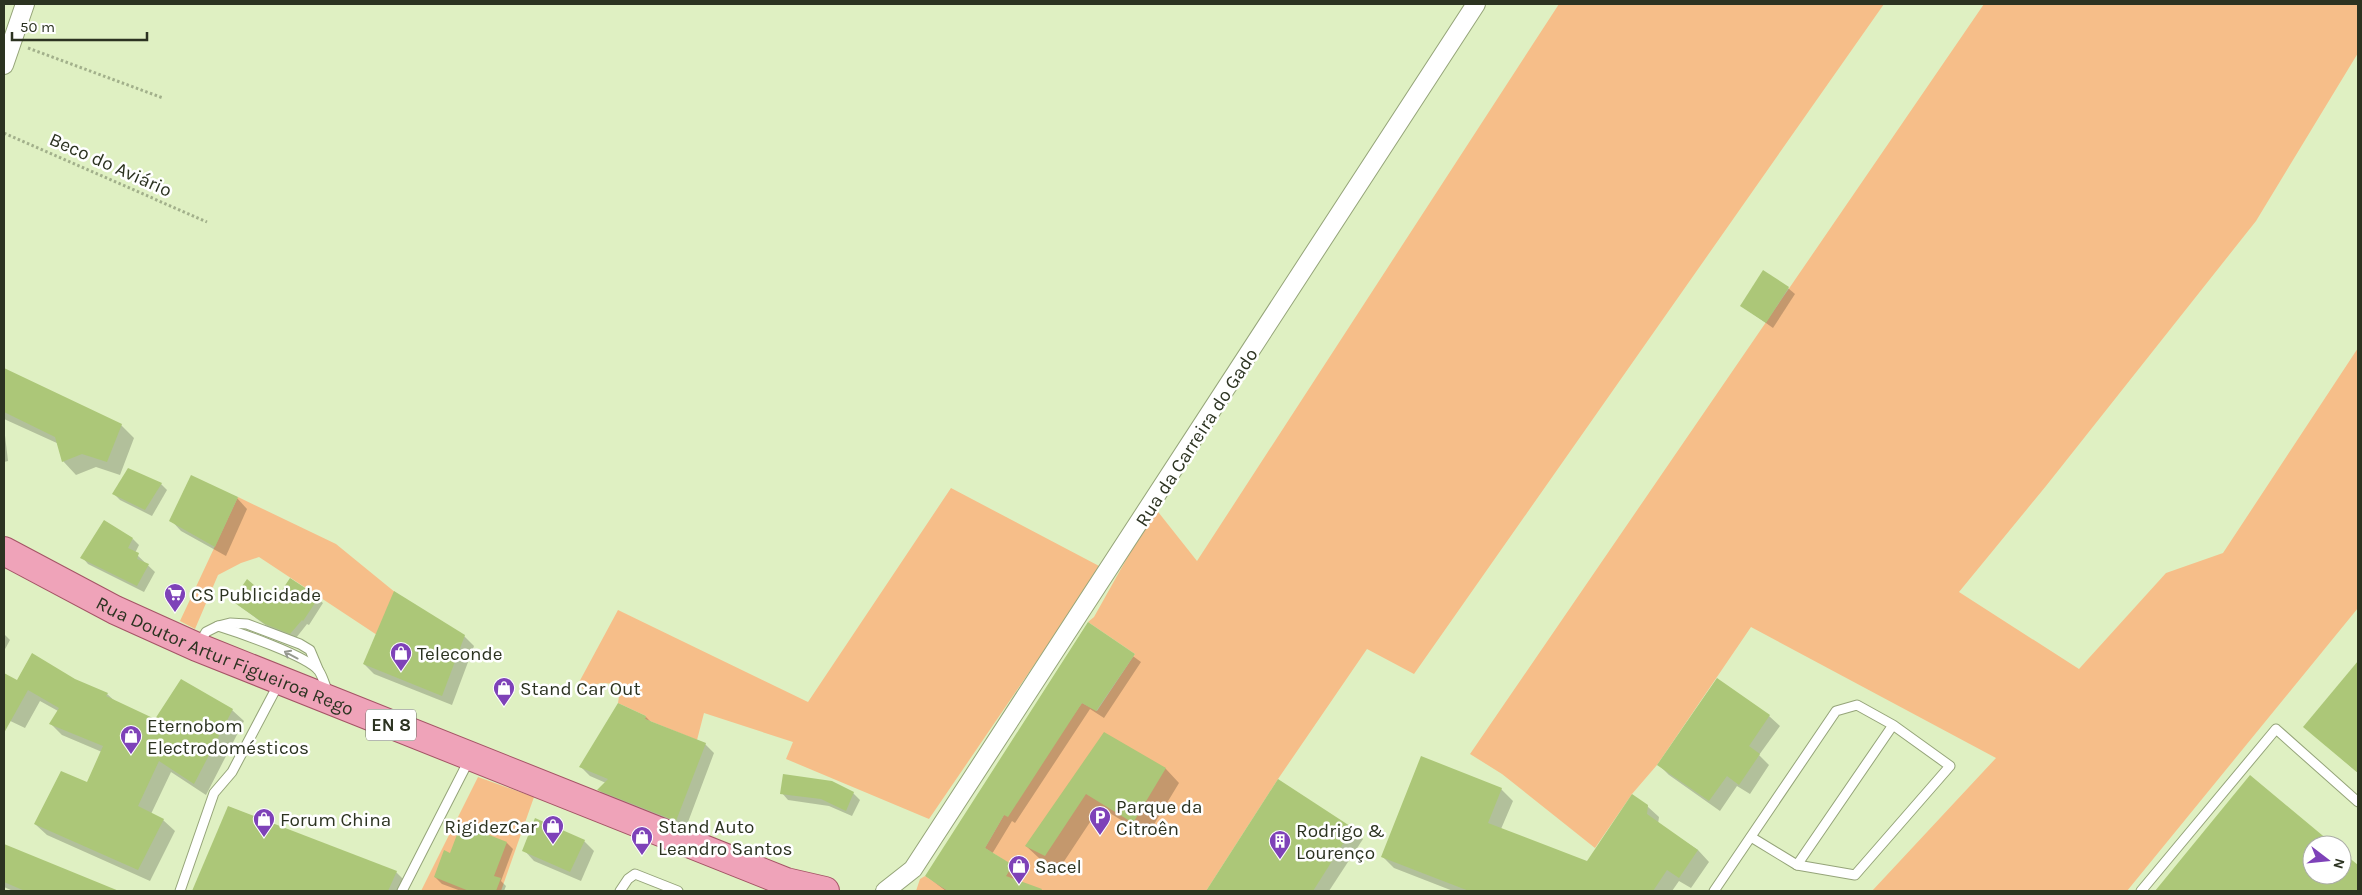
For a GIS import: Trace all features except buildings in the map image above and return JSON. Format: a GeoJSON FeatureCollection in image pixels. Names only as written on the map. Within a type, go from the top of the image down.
{"type":"FeatureCollection","features":[{"type":"Feature","properties":{"kind":"main road","name":"Rua Doutor Artur Figueiroa Rego"},"geometry":{"type":"LineString","coordinates":[[4,551],[115,610],[197,647],[792,887],[825,891]]}},
{"type":"Feature","properties":{"kind":"street"},"geometry":{"type":"LineString","coordinates":[[4,65],[26,4]]}},
{"type":"Feature","properties":{"kind":"street","name":"Rua da Carreira do Gado"},"geometry":{"type":"LineString","coordinates":[[913,870],[1476,4]]}},
{"type":"Feature","properties":{"kind":"street"},"geometry":{"type":"LineString","coordinates":[[884,891],[913,870]]}},
{"type":"Feature","properties":{"kind":"street"},"geometry":{"type":"LineString","coordinates":[[908,891],[913,870]]}},
{"type":"Feature","properties":{"kind":"lane"},"geometry":{"type":"LineString","coordinates":[[197,647],[206,632],[230,623],[247,624],[300,644],[310,650],[315,657],[318,669],[333,702]]}},
{"type":"Feature","properties":{"kind":"lane"},"geometry":{"type":"LineString","coordinates":[[218,626],[287,652],[318,669]]}},
{"type":"Feature","properties":{"kind":"lane"},"geometry":{"type":"LineString","coordinates":[[180,891],[214,793],[232,772],[280,680]]}},
{"type":"Feature","properties":{"kind":"lane"},"geometry":{"type":"LineString","coordinates":[[1714,891],[1836,711],[1857,705],[1893,725],[1950,766],[1855,875],[1796,865],[1751,837]]}},
{"type":"Feature","properties":{"kind":"lane"},"geometry":{"type":"LineString","coordinates":[[1796,865],[1893,725]]}},
{"type":"Feature","properties":{"kind":"lane"},"geometry":{"type":"LineString","coordinates":[[2141,891],[2276,729],[2358,802]]}},
{"type":"Feature","properties":{"kind":"lane"},"geometry":{"type":"LineString","coordinates":[[402,891],[470,757]]}},
{"type":"Feature","properties":{"kind":"lane"},"geometry":{"type":"LineString","coordinates":[[620,891],[628,879],[635,874],[678,891]]}},
{"type":"Feature","properties":{"kind":"path"},"geometry":{"type":"LineString","coordinates":[[13,43],[163,98]]}},
{"type":"Feature","properties":{"kind":"path","name":"Beco do Aviário"},"geometry":{"type":"LineString","coordinates":[[4,133],[207,222]]}},
{"type":"Feature","properties":{"kind":"shaded area"},"geometry":{"type":"Polygon","coordinates":[[[1559,4],[1884,4],[1414,674],[1367,649],[1278,779],[1206,891],[997,891],[1012,865],[985,848],[1004,815],[1082,703],[1097,711],[1135,654],[1088,622],[1094,617],[1155,508],[1197,561],[1559,4]]]}},
{"type":"Feature","properties":{"kind":"shaded area"},"geometry":{"type":"Polygon","coordinates":[[[1984,4],[2358,4],[2358,53],[2256,221],[2046,486],[1959,592],[2079,669],[2166,573],[2223,553],[2358,348],[2358,608],[2127,891],[1872,891],[1996,758],[1751,627],[1657,765],[1632,794],[1595,848],[1502,774],[1470,754],[1984,4]]]}},
{"type":"Feature","properties":{"kind":"shaded area"},"geometry":{"type":"Polygon","coordinates":[[[951,488],[1101,567],[929,819],[786,759],[793,742],[704,713],[697,740],[645,719],[646,716],[618,703],[620,690],[616,684],[596,684],[585,690],[577,686],[618,610],[808,702],[951,488]]]}},
{"type":"Feature","properties":{"kind":"shaded area"},"geometry":{"type":"Polygon","coordinates":[[[238,497],[336,544],[396,593],[377,635],[259,557],[241,563],[218,575],[195,629],[180,621],[238,497]]]}},
{"type":"Feature","properties":{"kind":"shaded area"},"geometry":{"type":"Polygon","coordinates":[[[478,777],[534,797],[501,891],[421,891],[478,777]]]}},
{"type":"Feature","properties":{"kind":"shaded area"},"geometry":{"type":"Polygon","coordinates":[[[925,876],[948,891],[916,891],[920,879],[925,876]]]}},
{"type":"Feature","properties":{"kind":"place","name":"CS Publicidade"},"geometry":{"type":"Point","coordinates":[175,613]}},
{"type":"Feature","properties":{"kind":"place","name":"Teleconde"},"geometry":{"type":"Point","coordinates":[401,672]}},
{"type":"Feature","properties":{"kind":"place","name":"Stand Car Out"},"geometry":{"type":"Point","coordinates":[504,707]}},
{"type":"Feature","properties":{"kind":"place","name":"Eternobom Electrodomésticos"},"geometry":{"type":"Point","coordinates":[131,755]}},
{"type":"Feature","properties":{"kind":"place","name":"Parque da Citroên"},"geometry":{"type":"Point","coordinates":[1100,836]}},
{"type":"Feature","properties":{"kind":"place","name":"Forum China"},"geometry":{"type":"Point","coordinates":[264,838]}},
{"type":"Feature","properties":{"kind":"place","name":"RigidezCar"},"geometry":{"type":"Point","coordinates":[553,845]}},
{"type":"Feature","properties":{"kind":"place","name":"Stand Auto Leandro Santos"},"geometry":{"type":"Point","coordinates":[642,856]}},
{"type":"Feature","properties":{"kind":"place","name":"Rodrigo & Lourenço"},"geometry":{"type":"Point","coordinates":[1280,860]}},
{"type":"Feature","properties":{"kind":"place","name":"Sacel"},"geometry":{"type":"Point","coordinates":[1019,885]}}]}
